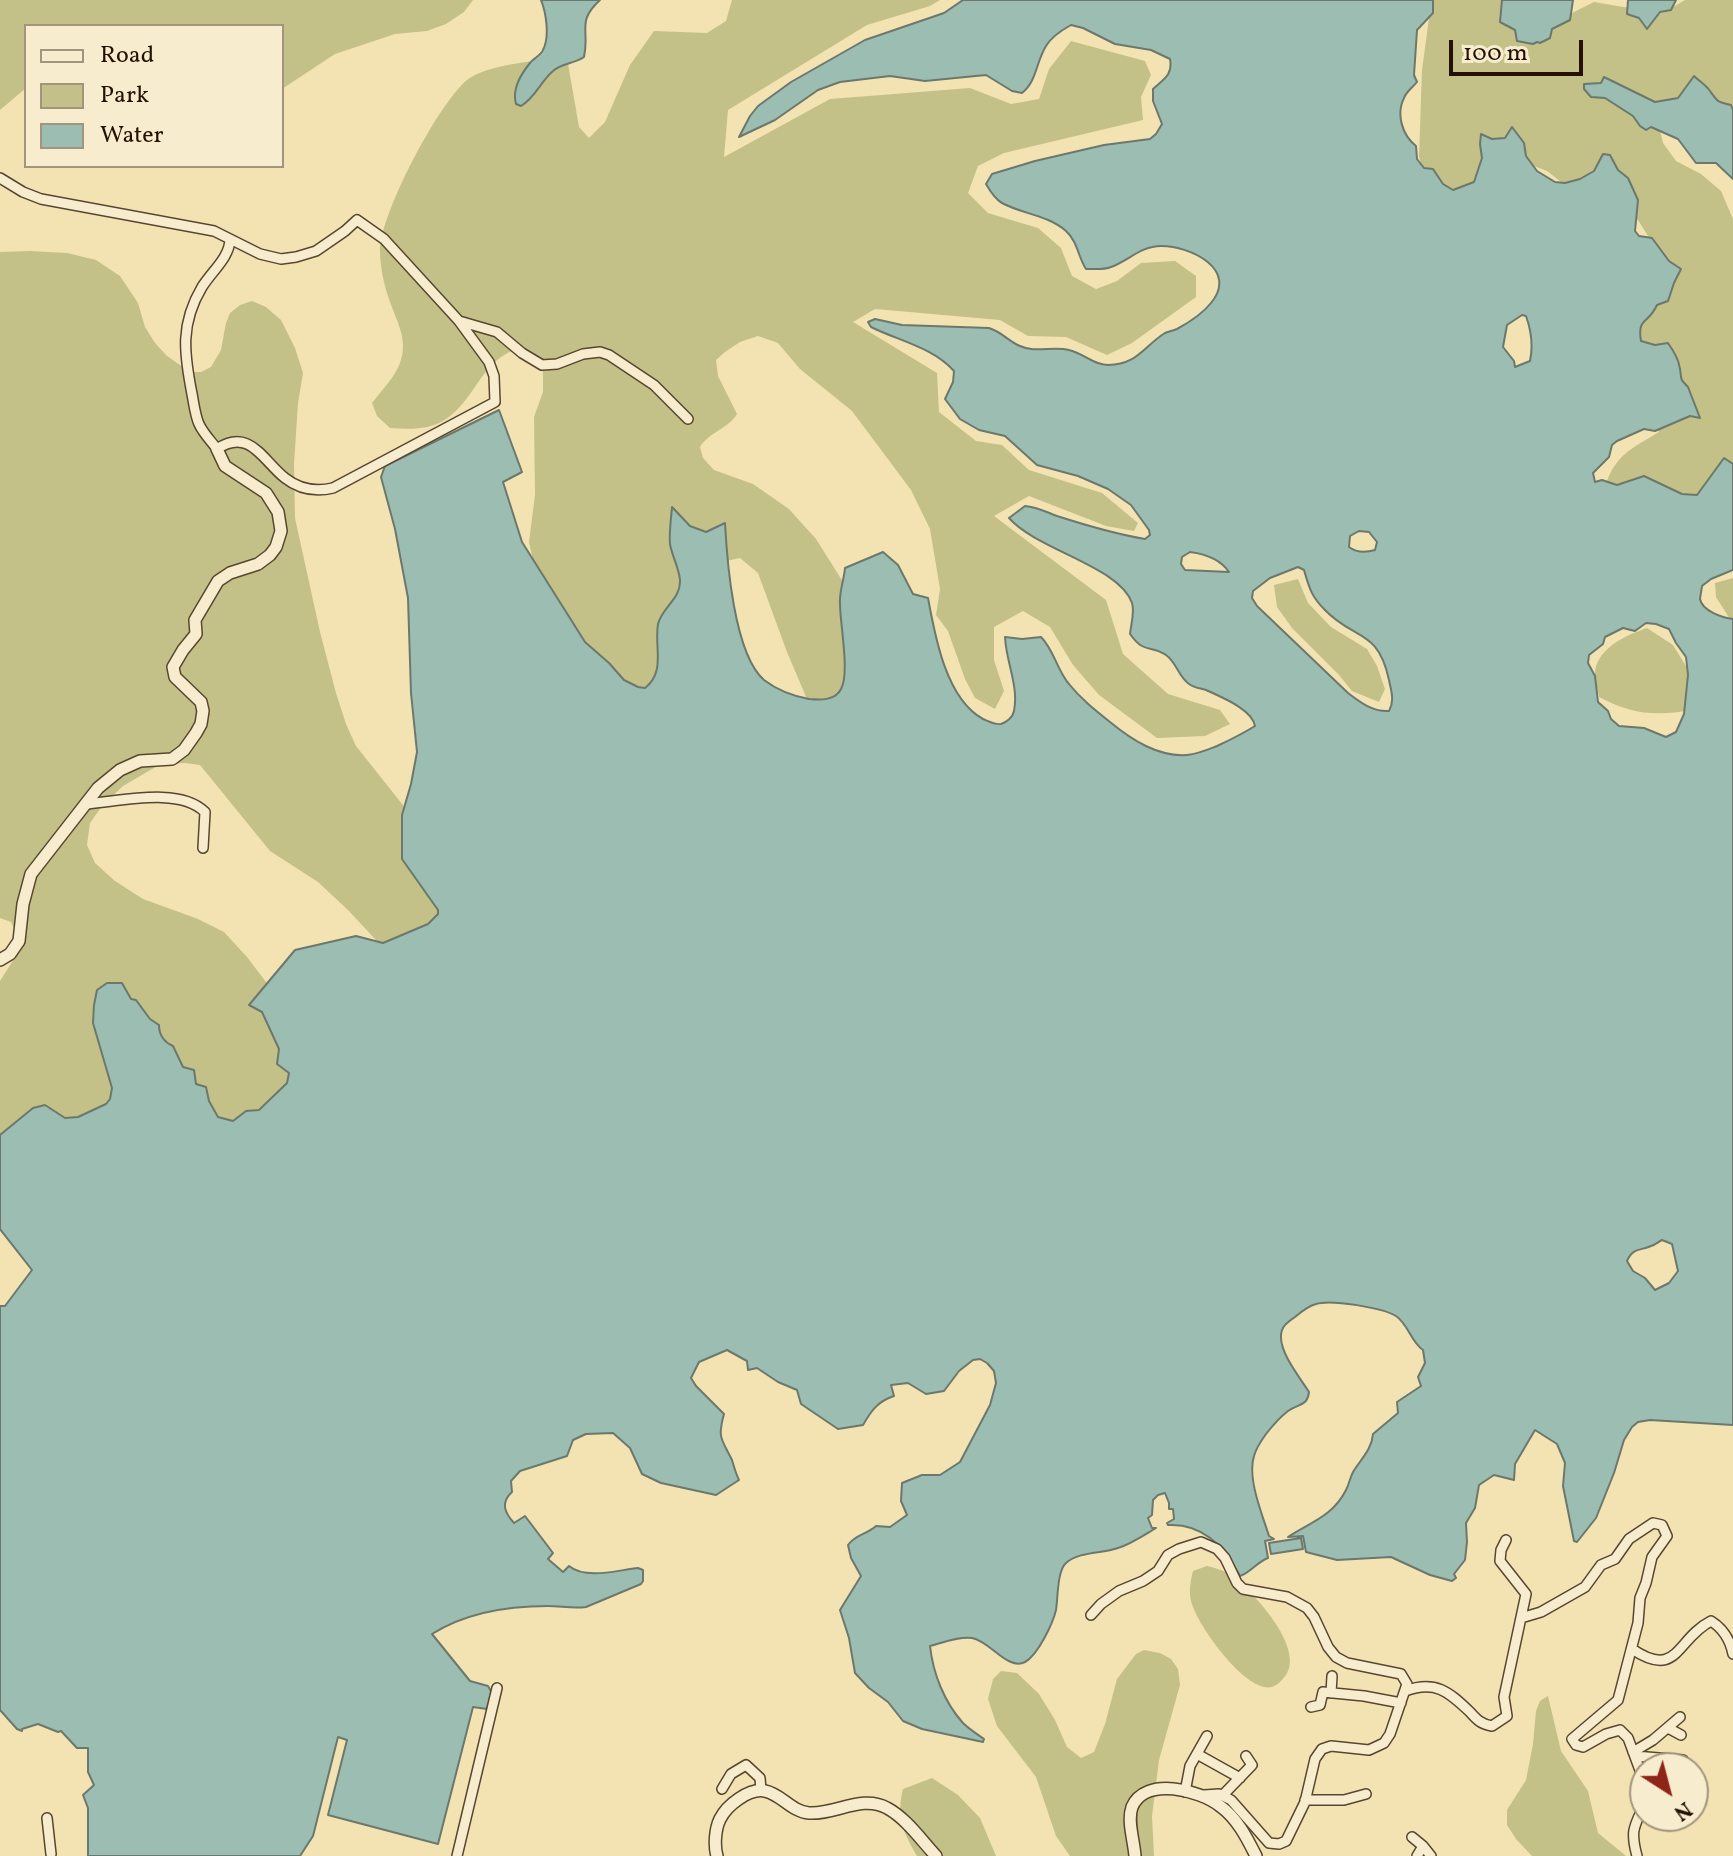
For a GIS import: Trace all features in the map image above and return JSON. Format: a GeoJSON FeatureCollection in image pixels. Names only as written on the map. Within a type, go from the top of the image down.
{"type":"FeatureCollection","features":[{"type":"Feature","properties":{"kind":"street"},"geometry":{"type":"LineString","coordinates":[[0,178],[41,199],[214,231],[260,254],[281,259],[316,251],[357,220],[384,239],[459,321],[489,362],[494,376],[495,402],[333,488],[312,490],[294,484],[247,443],[227,442],[217,449]]}},
{"type":"Feature","properties":{"kind":"street"},"geometry":{"type":"LineString","coordinates":[[0,960],[10,954],[19,941],[23,904],[31,874],[98,788],[120,770],[140,761],[172,759],[184,750],[201,724],[203,711],[201,702],[175,677],[173,667],[196,634],[195,620],[218,581],[230,573],[258,564],[276,547],[281,531],[278,512],[266,493],[225,466],[200,426],[186,364],[185,333],[192,307],[203,285],[230,250],[230,240]]}},
{"type":"Feature","properties":{"kind":"street"},"geometry":{"type":"LineString","coordinates":[[459,321],[497,332],[542,365],[557,364],[583,354],[600,352],[609,355],[654,385],[688,419]]}},
{"type":"Feature","properties":{"kind":"street"},"geometry":{"type":"LineString","coordinates":[[85,804],[153,798],[197,804],[205,812],[203,848]]}},
{"type":"Feature","properties":{"kind":"street"},"geometry":{"type":"LineString","coordinates":[[1521,1618],[1541,1612],[1585,1587],[1601,1565],[1615,1559],[1629,1539],[1653,1523],[1662,1525],[1667,1536],[1652,1557],[1618,1700],[1572,1739],[1576,1745],[1583,1747],[1620,1730],[1628,1738],[1633,1752]]}},
{"type":"Feature","properties":{"kind":"street"},"geometry":{"type":"LineString","coordinates":[[1405,1691],[1419,1686],[1434,1686],[1449,1693],[1482,1725],[1492,1726],[1507,1716],[1504,1697],[1526,1594],[1500,1561],[1506,1540]]}},
{"type":"Feature","properties":{"kind":"street"},"geometry":{"type":"LineString","coordinates":[[1091,1615],[1119,1591],[1158,1571],[1168,1555],[1201,1542],[1217,1549],[1243,1589],[1287,1597],[1307,1608],[1336,1657],[1347,1663],[1401,1674],[1407,1684],[1384,1743],[1369,1750],[1331,1746],[1322,1749],[1315,1759],[1305,1800],[1286,1841],[1269,1843],[1231,1800],[1222,1796],[1200,1796]]}},
{"type":"Feature","properties":{"kind":"street"},"geometry":{"type":"LineString","coordinates":[[1632,1649],[1660,1662],[1671,1658],[1711,1621],[1720,1627],[1733,1654]]}},
{"type":"Feature","properties":{"kind":"street"},"geometry":{"type":"LineString","coordinates":[[1331,1693],[1332,1676]]}},
{"type":"Feature","properties":{"kind":"street"},"geometry":{"type":"LineString","coordinates":[[457,1856],[497,1688]]}},
{"type":"Feature","properties":{"kind":"street"},"geometry":{"type":"LineString","coordinates":[[1311,1707],[1320,1705],[1323,1692],[1401,1703]]}},
{"type":"Feature","properties":{"kind":"street"},"geometry":{"type":"LineString","coordinates":[[1637,1752],[1680,1717]]}},
{"type":"Feature","properties":{"kind":"street"},"geometry":{"type":"LineString","coordinates":[[1668,1728],[1681,1735]]}},
{"type":"Feature","properties":{"kind":"street"},"geometry":{"type":"LineString","coordinates":[[1185,1792],[1190,1766],[1207,1736]]}},
{"type":"Feature","properties":{"kind":"street"},"geometry":{"type":"LineString","coordinates":[[1197,1754],[1240,1778]]}},
{"type":"Feature","properties":{"kind":"street"},"geometry":{"type":"LineString","coordinates":[[1222,1796],[1252,1765],[1246,1756]]}},
{"type":"Feature","properties":{"kind":"street"},"geometry":{"type":"LineString","coordinates":[[722,1789],[731,1774],[746,1765],[760,1778],[761,1790]]}},
{"type":"Feature","properties":{"kind":"street"},"geometry":{"type":"LineString","coordinates":[[1135,1856],[1131,1809],[1138,1797],[1152,1790],[1167,1788],[1200,1796],[1220,1805],[1237,1823],[1256,1856]]}},
{"type":"Feature","properties":{"kind":"street"},"geometry":{"type":"LineString","coordinates":[[717,1856],[716,1834],[720,1819],[747,1794],[761,1790],[774,1794],[805,1813],[873,1803],[888,1808],[936,1856]]}},
{"type":"Feature","properties":{"kind":"street"},"geometry":{"type":"LineString","coordinates":[[1305,1800],[1344,1800],[1366,1794]]}},
{"type":"Feature","properties":{"kind":"street"},"geometry":{"type":"LineString","coordinates":[[47,1818],[50,1855]]}},
{"type":"Feature","properties":{"kind":"street"},"geometry":{"type":"LineString","coordinates":[[1633,1832],[1637,1856]]}},
{"type":"Feature","properties":{"kind":"street"},"geometry":{"type":"LineString","coordinates":[[1412,1837],[1431,1856]]}},
{"type":"Feature","properties":{"kind":"street"},"geometry":{"type":"LineString","coordinates":[[1417,1856],[1423,1846]]}},
{"type":"Feature","properties":{"kind":"green space"},"geometry":{"type":"Polygon","coordinates":[[[0,0],[473,0],[464,12],[446,24],[427,31],[395,34],[335,54],[284,88],[284,24],[24,24],[24,90],[0,110],[0,0]]]}},
{"type":"Feature","properties":{"kind":"green space"},"geometry":{"type":"Polygon","coordinates":[[[732,0],[940,0],[930,6],[867,25],[728,110],[724,157],[830,99],[970,88],[1011,104],[1039,99],[1049,69],[1071,41],[1145,61],[1151,75],[1141,97],[1143,120],[1004,153],[978,166],[968,193],[988,213],[1038,228],[1061,248],[1072,276],[1096,289],[1117,281],[1141,263],[1175,261],[1196,276],[1196,297],[1132,343],[1107,355],[1066,337],[1028,336],[1000,320],[875,309],[853,322],[937,373],[939,412],[976,441],[1002,445],[1029,470],[1102,493],[1138,523],[1134,531],[1106,526],[1029,496],[994,516],[1106,600],[1123,654],[1168,694],[1220,710],[1230,724],[1205,736],[1157,738],[1099,695],[1073,665],[1050,627],[1023,611],[994,627],[994,660],[1004,691],[995,709],[975,698],[948,631],[936,615],[940,589],[930,529],[911,490],[852,411],[800,369],[778,343],[758,336],[740,342],[716,360],[718,376],[737,414],[700,447],[703,458],[714,470],[753,484],[789,509],[816,539],[872,628],[861,713],[815,718],[758,573],[740,558],[726,561],[659,739],[538,584],[529,542],[535,495],[534,417],[543,392],[543,372],[533,361],[514,350],[492,365],[460,407],[439,423],[422,428],[390,428],[377,416],[372,403],[398,368],[403,346],[383,275],[380,251],[383,234],[413,161],[455,93],[467,80],[488,70],[567,58],[579,127],[589,138],[605,122],[630,65],[654,31],[707,33],[726,21],[732,0]]]}},
{"type":"Feature","properties":{"kind":"green space"},"geometry":{"type":"Polygon","coordinates":[[[1426,0],[1505,0],[1540,37],[1574,12],[1594,2],[1653,12],[1685,0],[1733,0],[1733,118],[1659,126],[1663,143],[1676,161],[1701,174],[1721,191],[1733,219],[1733,502],[1604,490],[1618,461],[1659,432],[1644,410],[1633,346],[1662,278],[1656,249],[1638,220],[1607,200],[1575,193],[1547,171],[1521,161],[1480,204],[1430,193],[1419,157],[1422,70],[1430,11],[1426,0]]]}},
{"type":"Feature","properties":{"kind":"green space"},"geometry":{"type":"Polygon","coordinates":[[[0,252],[67,253],[96,260],[120,276],[138,303],[145,327],[155,343],[190,372],[201,372],[211,367],[221,350],[230,313],[252,301],[266,307],[281,320],[303,373],[294,464],[295,518],[320,632],[336,693],[356,746],[410,814],[453,952],[388,953],[318,882],[270,851],[200,765],[159,765],[123,786],[90,823],[87,845],[95,863],[143,899],[224,932],[295,1020],[312,1146],[136,1114],[0,1160],[0,981],[17,954],[20,940],[11,922],[0,918],[0,252]]]}},
{"type":"Feature","properties":{"kind":"green space"},"geometry":{"type":"Polygon","coordinates":[[[1733,578],[1733,624],[1716,597],[1715,583],[1733,578]]]}},
{"type":"Feature","properties":{"kind":"green space"},"geometry":{"type":"Polygon","coordinates":[[[1298,579],[1308,603],[1331,627],[1367,649],[1385,689],[1379,702],[1352,691],[1292,628],[1277,607],[1274,585],[1298,579]]]}},
{"type":"Feature","properties":{"kind":"green space"},"geometry":{"type":"Polygon","coordinates":[[[1647,628],[1673,645],[1689,671],[1697,709],[1647,713],[1624,708],[1599,697],[1595,672],[1597,663],[1607,649],[1647,628]]]}},
{"type":"Feature","properties":{"kind":"green space"},"geometry":{"type":"Polygon","coordinates":[[[1207,1566],[1225,1572],[1240,1582],[1282,1635],[1290,1663],[1286,1675],[1276,1685],[1261,1686],[1238,1670],[1215,1644],[1198,1617],[1190,1598],[1191,1580],[1193,1571],[1207,1566]]]}},
{"type":"Feature","properties":{"kind":"green space"},"geometry":{"type":"Polygon","coordinates":[[[1144,1650],[1171,1659],[1178,1669],[1180,1685],[1159,1760],[1152,1816],[1154,1856],[1070,1856],[1056,1836],[1036,1777],[997,1726],[988,1699],[993,1679],[1001,1671],[1017,1673],[1039,1694],[1067,1747],[1081,1758],[1094,1752],[1117,1679],[1136,1654],[1144,1650]]]}},
{"type":"Feature","properties":{"kind":"green space"},"geometry":{"type":"Polygon","coordinates":[[[1548,1696],[1561,1751],[1588,1791],[1598,1833],[1626,1856],[1532,1856],[1507,1825],[1507,1810],[1526,1780],[1536,1711],[1540,1701],[1548,1696]]]}},
{"type":"Feature","properties":{"kind":"green space"},"geometry":{"type":"Polygon","coordinates":[[[932,1778],[958,1795],[980,1818],[996,1856],[917,1856],[902,1824],[901,1799],[903,1789],[932,1778]]]}},
{"type":"Feature","properties":{"kind":"water"},"geometry":{"type":"Polygon","coordinates":[[[541,0],[600,0],[586,21],[584,57],[553,71],[521,106],[516,104],[515,99],[518,82],[545,45],[546,18],[541,0]]]}},
{"type":"Feature","properties":{"kind":"water"},"geometry":{"type":"Polygon","coordinates":[[[963,0],[1433,0],[1433,13],[1417,30],[1414,75],[1417,82],[1405,96],[1401,111],[1404,130],[1416,146],[1417,159],[1424,168],[1433,169],[1443,184],[1453,190],[1474,182],[1482,158],[1481,134],[1492,139],[1505,138],[1512,127],[1524,143],[1526,156],[1537,171],[1555,182],[1580,179],[1594,171],[1603,154],[1610,155],[1618,170],[1628,178],[1638,200],[1635,231],[1639,236],[1652,238],[1669,261],[1681,269],[1668,301],[1657,305],[1642,324],[1641,341],[1655,345],[1668,343],[1700,418],[1690,416],[1655,431],[1644,429],[1617,441],[1612,445],[1609,457],[1593,473],[1595,482],[1602,480],[1617,485],[1644,476],[1682,494],[1697,495],[1724,458],[1733,464],[1733,570],[1702,586],[1700,599],[1709,610],[1733,619],[1733,1425],[1638,1422],[1624,1440],[1596,1518],[1577,1542],[1574,1541],[1563,1486],[1565,1463],[1557,1444],[1535,1430],[1515,1464],[1514,1480],[1494,1475],[1479,1485],[1475,1508],[1466,1523],[1465,1560],[1452,1581],[1430,1575],[1391,1557],[1337,1560],[1306,1552],[1303,1536],[1288,1537],[1321,1518],[1341,1499],[1373,1434],[1398,1413],[1397,1402],[1421,1386],[1418,1377],[1425,1363],[1423,1350],[1396,1316],[1357,1305],[1313,1305],[1285,1325],[1281,1336],[1291,1365],[1309,1392],[1308,1397],[1271,1428],[1257,1447],[1252,1465],[1259,1507],[1269,1536],[1274,1539],[1265,1541],[1268,1558],[1240,1576],[1211,1539],[1191,1528],[1168,1525],[1174,1519],[1173,1509],[1169,1509],[1165,1493],[1158,1495],[1153,1500],[1152,1515],[1148,1518],[1152,1528],[1156,1528],[1123,1546],[1078,1556],[1066,1563],[1059,1578],[1052,1623],[1040,1646],[1025,1662],[1012,1662],[972,1638],[930,1646],[945,1697],[956,1715],[984,1739],[983,1742],[922,1729],[903,1721],[888,1702],[855,1673],[840,1610],[861,1576],[848,1545],[876,1526],[890,1527],[907,1515],[901,1501],[902,1483],[922,1475],[940,1475],[960,1462],[990,1405],[996,1383],[994,1371],[980,1359],[973,1360],[959,1371],[944,1391],[926,1394],[908,1383],[891,1385],[894,1396],[876,1407],[863,1425],[838,1429],[801,1404],[797,1390],[757,1368],[748,1370],[747,1361],[727,1350],[699,1362],[691,1378],[724,1414],[722,1438],[739,1480],[716,1495],[661,1483],[642,1474],[630,1448],[613,1433],[586,1434],[573,1440],[567,1456],[520,1471],[511,1481],[512,1492],[505,1504],[508,1515],[514,1523],[525,1516],[553,1553],[548,1559],[563,1572],[569,1566],[593,1573],[638,1568],[643,1570],[643,1581],[586,1607],[503,1609],[473,1615],[432,1634],[470,1681],[488,1686],[492,1693],[487,1709],[473,1707],[438,1844],[328,1815],[347,1740],[338,1737],[313,1836],[300,1856],[88,1856],[88,1808],[83,1795],[94,1785],[88,1772],[88,1748],[77,1748],[61,1731],[38,1724],[22,1731],[17,1729],[0,1710],[0,1306],[5,1306],[32,1270],[0,1229],[0,1135],[33,1108],[45,1105],[65,1118],[78,1117],[110,1099],[112,1088],[93,1023],[97,990],[107,983],[122,983],[131,999],[136,1000],[150,1019],[159,1025],[163,1038],[173,1046],[183,1067],[194,1070],[196,1084],[206,1087],[209,1101],[218,1117],[233,1121],[246,1111],[259,1110],[287,1083],[289,1073],[277,1064],[279,1049],[262,1012],[249,1005],[295,950],[356,936],[383,943],[428,924],[438,914],[402,859],[402,815],[417,752],[411,693],[408,598],[381,477],[385,466],[499,410],[522,472],[503,482],[522,542],[585,642],[624,680],[638,687],[645,688],[655,674],[658,624],[680,587],[670,544],[672,507],[690,526],[706,532],[725,523],[734,606],[746,650],[764,680],[791,694],[822,699],[835,696],[841,689],[845,660],[840,600],[845,568],[883,552],[898,565],[913,594],[928,598],[939,648],[951,682],[970,710],[983,719],[1001,724],[1014,711],[1015,692],[1005,637],[1041,637],[1065,678],[1083,699],[1127,735],[1146,746],[1176,755],[1195,754],[1255,726],[1242,709],[1191,685],[1166,655],[1135,640],[1130,634],[1132,603],[1124,590],[1111,579],[1038,540],[1009,518],[1025,506],[1145,539],[1150,535],[1149,530],[1131,505],[1108,489],[1078,476],[1037,465],[1005,436],[979,430],[960,419],[945,399],[953,382],[954,371],[936,356],[871,327],[868,322],[875,319],[902,325],[989,328],[1026,348],[1069,350],[1108,365],[1126,362],[1165,333],[1195,318],[1211,303],[1218,291],[1219,280],[1215,270],[1197,255],[1161,246],[1141,251],[1108,268],[1086,269],[1066,231],[1051,221],[1002,203],[986,184],[992,174],[1035,161],[1104,145],[1150,139],[1162,124],[1153,101],[1153,89],[1169,73],[1170,59],[1151,50],[1115,44],[1071,25],[1048,43],[1031,83],[1022,93],[1012,91],[986,75],[925,81],[890,76],[840,82],[818,90],[775,120],[739,137],[758,106],[791,82],[865,40],[944,13],[963,0]],[[1522,315],[1507,325],[1503,347],[1515,367],[1530,361],[1530,333],[1526,316],[1522,315]],[[1359,531],[1350,536],[1349,547],[1368,552],[1375,550],[1377,542],[1369,532],[1359,531]],[[1190,552],[1182,557],[1181,564],[1185,570],[1229,572],[1217,561],[1190,552]],[[1298,567],[1270,578],[1253,591],[1252,598],[1257,606],[1348,693],[1372,708],[1389,711],[1392,699],[1389,680],[1384,663],[1372,643],[1335,619],[1320,604],[1311,591],[1304,570],[1298,567]],[[1646,623],[1635,631],[1623,628],[1605,637],[1603,644],[1589,655],[1588,663],[1595,676],[1598,702],[1619,726],[1644,728],[1666,737],[1676,732],[1684,714],[1688,675],[1686,657],[1669,629],[1646,623]],[[1662,1240],[1635,1251],[1627,1261],[1633,1271],[1645,1278],[1655,1290],[1669,1283],[1678,1271],[1672,1244],[1662,1240]]]}},
{"type":"Feature","properties":{"kind":"water"},"geometry":{"type":"Polygon","coordinates":[[[1502,0],[1573,0],[1570,20],[1552,29],[1550,38],[1533,44],[1517,41],[1515,30],[1500,22],[1502,0]]]}},
{"type":"Feature","properties":{"kind":"water"},"geometry":{"type":"Polygon","coordinates":[[[1628,0],[1676,0],[1671,10],[1660,12],[1647,29],[1639,18],[1627,14],[1628,0]]]}},
{"type":"Feature","properties":{"kind":"water"},"geometry":{"type":"Polygon","coordinates":[[[1694,76],[1716,99],[1731,105],[1733,110],[1733,179],[1716,163],[1696,163],[1678,139],[1651,127],[1646,130],[1633,116],[1605,98],[1591,97],[1584,89],[1584,84],[1601,83],[1604,77],[1655,102],[1678,98],[1694,76]]]}},
{"type":"Feature","properties":{"kind":"water"},"geometry":{"type":"Polygon","coordinates":[[[1301,1538],[1303,1549],[1271,1554],[1269,1543],[1301,1538]]]}}]}
